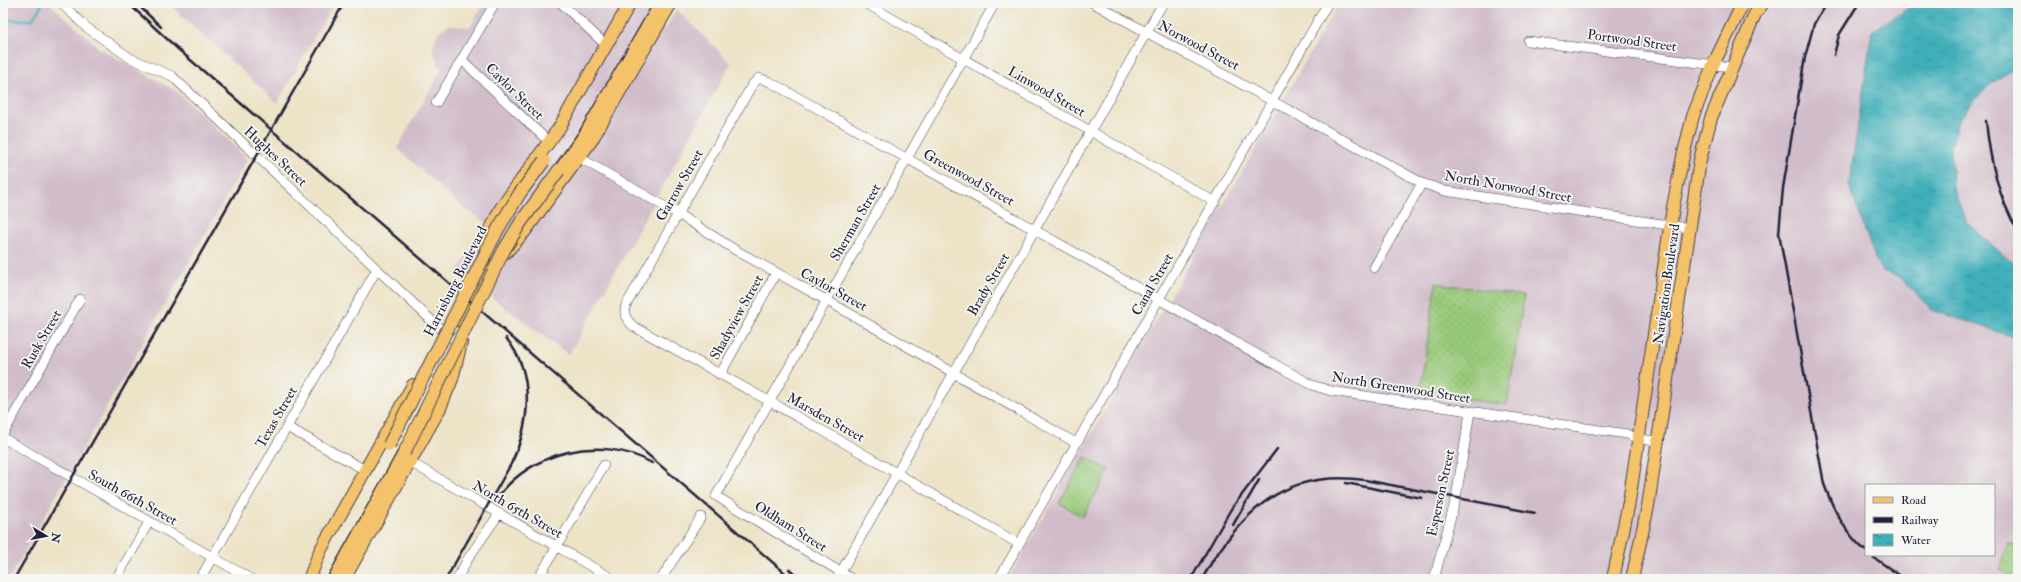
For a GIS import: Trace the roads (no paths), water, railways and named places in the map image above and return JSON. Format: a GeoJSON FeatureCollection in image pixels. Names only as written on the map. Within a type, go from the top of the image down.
{"type":"FeatureCollection","features":[{"type":"Feature","properties":{"kind":"main road"},"geometry":{"type":"LineString","coordinates":[[309,578],[320,551],[426,362],[447,335],[479,283],[489,233],[501,208],[549,142],[607,46],[630,3]]}},
{"type":"Feature","properties":{"kind":"main road","name":"Harrisburg Boulevard"},"geometry":{"type":"LineString","coordinates":[[309,578],[324,561],[389,445],[507,212],[569,126],[640,3]]}},
{"type":"Feature","properties":{"kind":"main road"},"geometry":{"type":"LineString","coordinates":[[344,579],[407,458],[504,250],[520,222],[586,132],[662,3]]}},
{"type":"Feature","properties":{"kind":"main road"},"geometry":{"type":"LineString","coordinates":[[334,579],[407,458],[432,423],[447,392],[469,317],[498,262],[525,231],[580,158],[601,126],[671,3]]}},
{"type":"Feature","properties":{"kind":"main road","name":"Navigation Boulevard"},"geometry":{"type":"LineString","coordinates":[[1613,579],[1628,502],[1670,226],[1683,156],[1693,116],[1713,65],[1743,3]]}},
{"type":"Feature","properties":{"kind":"main road","name":"Navigation Boulevard"},"geometry":{"type":"LineString","coordinates":[[1632,579],[1648,506],[1688,228],[1700,160],[1711,118],[1731,67],[1755,14],[1763,3]]}},
{"type":"Feature","properties":{"kind":"main road"},"geometry":{"type":"LineString","coordinates":[[489,233],[511,246]]}},
{"type":"Feature","properties":{"kind":"main road"},"geometry":{"type":"LineString","coordinates":[[1628,502],[1648,506]]}},
{"type":"Feature","properties":{"kind":"street","name":"Hughes Street"},"geometry":{"type":"LineString","coordinates":[[61,3],[86,27],[130,58],[172,76],[447,335],[461,344]]}},
{"type":"Feature","properties":{"kind":"street"},"geometry":{"type":"LineString","coordinates":[[436,103],[495,3]]}},
{"type":"Feature","properties":{"kind":"street"},"geometry":{"type":"LineString","coordinates":[[561,3],[607,46]]}},
{"type":"Feature","properties":{"kind":"street","name":"Linwood Street"},"geometry":{"type":"LineString","coordinates":[[865,3],[1215,202]]}},
{"type":"Feature","properties":{"kind":"street","name":"Sherman Street"},"geometry":{"type":"LineString","coordinates":[[716,496],[995,3]]}},
{"type":"Feature","properties":{"kind":"street","name":"Norwood Street"},"geometry":{"type":"LineString","coordinates":[[1093,3],[1146,33],[1272,99]]}},
{"type":"Feature","properties":{"kind":"street","name":"Brady Street"},"geometry":{"type":"LineString","coordinates":[[839,576],[1163,3]]}},
{"type":"Feature","properties":{"kind":"street","name":"Canal Street"},"geometry":{"type":"LineString","coordinates":[[999,579],[1076,443],[1160,300],[1272,99],[1328,3]]}},
{"type":"Feature","properties":{"kind":"street","name":"Portwood Street"},"geometry":{"type":"LineString","coordinates":[[1528,41],[1731,67]]}},
{"type":"Feature","properties":{"kind":"street","name":"Caylor Street"},"geometry":{"type":"LineString","coordinates":[[462,60],[549,142]]}},
{"type":"Feature","properties":{"kind":"street","name":"Garrow Street"},"geometry":{"type":"LineString","coordinates":[[624,313],[626,305],[752,85],[759,78],[764,79]]}},
{"type":"Feature","properties":{"kind":"street","name":"Greenwood Street"},"geometry":{"type":"LineString","coordinates":[[764,79],[1160,300]]}},
{"type":"Feature","properties":{"kind":"street","name":"North Norwood Street"},"geometry":{"type":"LineString","coordinates":[[1272,99],[1422,183],[1445,191],[1688,228]]}},
{"type":"Feature","properties":{"kind":"street","name":"Caylor Street"},"geometry":{"type":"LineString","coordinates":[[580,158],[678,214],[776,273],[954,372],[1076,443]]}},
{"type":"Feature","properties":{"kind":"street"},"geometry":{"type":"LineString","coordinates":[[1374,268],[1422,183]]}},
{"type":"Feature","properties":{"kind":"street","name":"Texas Street"},"geometry":{"type":"LineString","coordinates":[[200,579],[377,269]]}},
{"type":"Feature","properties":{"kind":"street","name":"Shadyview Street"},"geometry":{"type":"LineString","coordinates":[[720,375],[776,273]]}},
{"type":"Feature","properties":{"kind":"street","name":"Rusk Street"},"geometry":{"type":"LineString","coordinates":[[3,434],[80,299]]}},
{"type":"Feature","properties":{"kind":"street","name":"North Greenwood Street"},"geometry":{"type":"LineString","coordinates":[[1160,300],[1312,385],[1331,391],[1627,434],[1638,439],[1658,441]]}},
{"type":"Feature","properties":{"kind":"street","name":"Marsden Street"},"geometry":{"type":"LineString","coordinates":[[624,313],[626,320],[633,326],[897,473],[1019,544]]}},
{"type":"Feature","properties":{"kind":"street","name":"Esperson Street"},"geometry":{"type":"LineString","coordinates":[[1434,579],[1456,498],[1470,412]]}},
{"type":"Feature","properties":{"kind":"street"},"geometry":{"type":"LineString","coordinates":[[287,426],[365,470]]}},
{"type":"Feature","properties":{"kind":"street","name":"South 66th Street"},"geometry":{"type":"LineString","coordinates":[[3,438],[251,579]]}},
{"type":"Feature","properties":{"kind":"street","name":"North 65th Street"},"geometry":{"type":"LineString","coordinates":[[407,458],[499,514],[613,579]]}},
{"type":"Feature","properties":{"kind":"street"},"geometry":{"type":"LineString","coordinates":[[538,579],[604,464]]}},
{"type":"Feature","properties":{"kind":"street","name":"Oldham Street"},"geometry":{"type":"LineString","coordinates":[[716,496],[839,576],[852,579]]}},
{"type":"Feature","properties":{"kind":"street"},"geometry":{"type":"LineString","coordinates":[[457,579],[469,557],[499,514]]}},
{"type":"Feature","properties":{"kind":"street"},"geometry":{"type":"LineString","coordinates":[[661,579],[701,517]]}},
{"type":"Feature","properties":{"kind":"street"},"geometry":{"type":"LineString","coordinates":[[116,579],[149,522]]}},
{"type":"Feature","properties":{"kind":"water"},"geometry":{"type":"Polygon","coordinates":[[[1917,3],[2018,3],[2018,68],[2012,69],[1989,86],[1970,105],[1957,124],[1951,147],[1953,189],[1967,223],[2018,268],[2018,351],[2011,336],[1932,310],[1900,277],[1882,271],[1876,261],[1849,185],[1872,31],[1917,3]]]}},
{"type":"Feature","properties":{"kind":"waterway"},"geometry":{"type":"LineString","coordinates":[[3,20],[32,20],[43,3]]}},
{"type":"Feature","properties":{"kind":"tram line"},"geometry":{"type":"LineString","coordinates":[[326,579],[409,431],[518,219],[579,132],[653,3]]}},
{"type":"Feature","properties":{"kind":"railway"},"geometry":{"type":"LineString","coordinates":[[128,3],[179,50],[792,579]]}},
{"type":"Feature","properties":{"kind":"railway"},"geometry":{"type":"LineString","coordinates":[[136,3],[161,27]]}},
{"type":"Feature","properties":{"kind":"railway"},"geometry":{"type":"LineString","coordinates":[[14,579],[344,3]]}},
{"type":"Feature","properties":{"kind":"railway"},"geometry":{"type":"LineString","coordinates":[[1826,3],[1814,24],[1805,57],[1783,188],[1779,233],[1824,484],[1831,503],[1840,520],[1852,537],[1865,550]]}},
{"type":"Feature","properties":{"kind":"railway"},"geometry":{"type":"LineString","coordinates":[[1834,55],[1839,35],[1859,3]]}},
{"type":"Feature","properties":{"kind":"railway"},"geometry":{"type":"LineString","coordinates":[[1986,121],[1990,150],[2000,192],[2018,231]]}},
{"type":"Feature","properties":{"kind":"railway"},"geometry":{"type":"LineString","coordinates":[[446,579],[511,464],[522,433],[526,416],[526,383],[516,352],[506,338]]}},
{"type":"Feature","properties":{"kind":"railway"},"geometry":{"type":"LineString","coordinates":[[497,498],[511,482],[528,469],[548,459],[568,452],[590,449],[611,450],[632,454],[652,463]]}},
{"type":"Feature","properties":{"kind":"railway"},"geometry":{"type":"LineString","coordinates":[[1191,579],[1231,509],[1277,449]]}},
{"type":"Feature","properties":{"kind":"railway"},"geometry":{"type":"LineString","coordinates":[[1214,559],[1243,521],[1259,506],[1276,494],[1295,486],[1316,480],[1339,478],[1365,480],[1535,513]]}},
{"type":"Feature","properties":{"kind":"railway"},"geometry":{"type":"LineString","coordinates":[[1233,525],[1259,480]]}},
{"type":"Feature","properties":{"kind":"railway"},"geometry":{"type":"LineString","coordinates":[[1346,483],[1422,498]]}},
{"type":"Feature","properties":{"kind":"railway"},"geometry":{"type":"LineString","coordinates":[[1202,579],[1216,555]]}},
{"type":"Feature","properties":{"kind":"railway"},"geometry":{"type":"LineString","coordinates":[[1871,556],[1905,579]]}},
{"type":"Feature","properties":{"kind":"railway"},"geometry":{"type":"LineString","coordinates":[[789,569],[800,579]]}}]}
